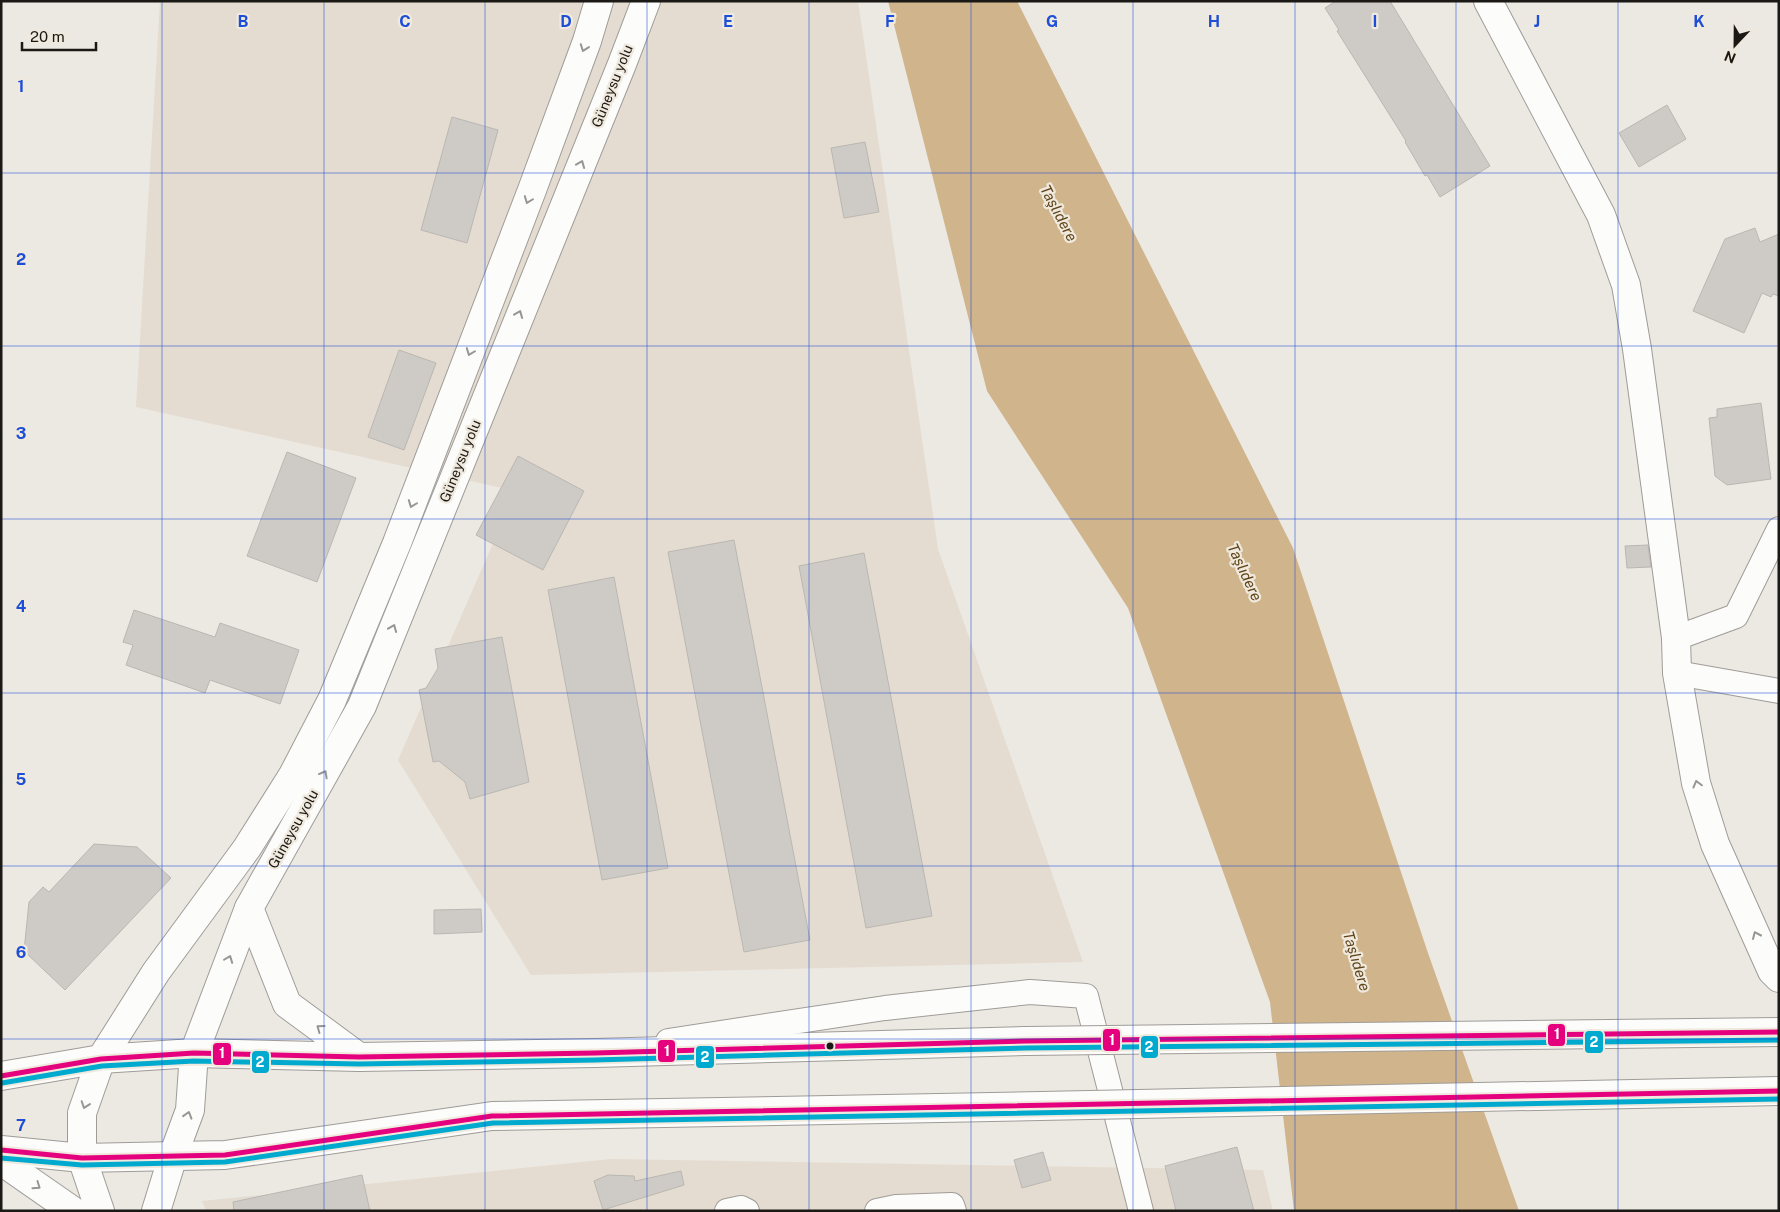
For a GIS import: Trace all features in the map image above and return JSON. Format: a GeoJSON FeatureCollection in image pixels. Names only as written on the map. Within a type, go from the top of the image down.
{"type":"FeatureCollection","features":[{"type":"Feature","properties":{"kind":"main road"},"geometry":{"type":"LineString","coordinates":[[100,1211],[82,1158],[82,1113],[101,1059],[156,972],[247,848],[293,775],[332,700],[397,543],[529,200],[600,1]]}},
{"type":"Feature","properties":{"kind":"main road","name":"Güneysu yolu"},"geometry":{"type":"LineString","coordinates":[[156,1211],[190,1110],[194,1053],[249,908],[362,706],[646,1]]}},
{"type":"Feature","properties":{"kind":"main road"},"geometry":{"type":"LineString","coordinates":[[1488,1],[1601,215],[1626,285],[1637,349],[1676,638],[1677,673],[1696,783],[1715,844],[1772,971],[1779,978]]}},
{"type":"Feature","properties":{"kind":"main road"},"geometry":{"type":"LineString","coordinates":[[249,908],[288,1004],[359,1057]]}},
{"type":"Feature","properties":{"kind":"main road"},"geometry":{"type":"LineString","coordinates":[[1,1076],[101,1059],[194,1053],[359,1057],[595,1053],[1026,1041],[1779,1032]]}},
{"type":"Feature","properties":{"kind":"main road"},"geometry":{"type":"LineString","coordinates":[[1,1150],[82,1158],[225,1155],[492,1116],[1779,1091]]}},
{"type":"Feature","properties":{"kind":"main road"},"geometry":{"type":"LineString","coordinates":[[1,1161],[73,1211]]}},
{"type":"Feature","properties":{"kind":"street"},"geometry":{"type":"LineString","coordinates":[[1676,638],[1736,616],[1779,529]]}},
{"type":"Feature","properties":{"kind":"street"},"geometry":{"type":"LineString","coordinates":[[1677,673],[1779,691]]}},
{"type":"Feature","properties":{"kind":"street"},"geometry":{"type":"LineString","coordinates":[[595,1053],[895,1007],[1030,992],[1086,996],[1140,1211]]}},
{"type":"Feature","properties":{"kind":"street"},"geometry":{"type":"LineString","coordinates":[[877,1211],[896,1207],[952,1205],[954,1211]]}},
{"type":"Feature","properties":{"kind":"street"},"geometry":{"type":"LineString","coordinates":[[727,1211],[741,1208],[747,1211]]}},
{"type":"Feature","properties":{"kind":"shaded area"},"geometry":{"type":"Polygon","coordinates":[[[160,1],[858,1],[938,549],[1083,962],[531,975],[398,760],[516,491],[136,407],[160,1]]]}},
{"type":"Feature","properties":{"kind":"shaded area"},"geometry":{"type":"Polygon","coordinates":[[[611,1159],[1263,1170],[1273,1211],[206,1211],[202,1201],[611,1159]]]}},
{"type":"Feature","properties":{"kind":"water","name":"Taşlıdere"},"geometry":{"type":"Polygon","coordinates":[[[888,1],[1017,1],[1293,548],[1428,953],[1519,1211],[1294,1211],[1270,1002],[1128,608],[987,391],[888,1]]]}},
{"type":"Feature","properties":{"kind":"building"},"geometry":{"type":"Polygon","coordinates":[[[1336,1],[1390,1],[1490,166],[1440,197],[1427,175],[1425,176],[1406,141],[1337,31],[1339,30],[1325,8],[1336,1]]]}},
{"type":"Feature","properties":{"kind":"building"},"geometry":{"type":"Polygon","coordinates":[[[1667,105],[1686,139],[1639,167],[1619,133],[1667,105]]]}},
{"type":"Feature","properties":{"kind":"building"},"geometry":{"type":"Polygon","coordinates":[[[452,117],[498,130],[467,243],[421,230],[452,117]]]}},
{"type":"Feature","properties":{"kind":"building"},"geometry":{"type":"Polygon","coordinates":[[[865,142],[879,212],[844,218],[831,148],[865,142]]]}},
{"type":"Feature","properties":{"kind":"building"},"geometry":{"type":"Polygon","coordinates":[[[1755,228],[1760,242],[1779,234],[1779,296],[1773,294],[1771,297],[1762,293],[1744,333],[1693,311],[1725,239],[1755,228]]]}},
{"type":"Feature","properties":{"kind":"building"},"geometry":{"type":"Polygon","coordinates":[[[399,350],[436,363],[404,450],[368,437],[399,350]]]}},
{"type":"Feature","properties":{"kind":"building"},"geometry":{"type":"Polygon","coordinates":[[[1761,403],[1771,479],[1727,485],[1715,476],[1709,418],[1717,417],[1717,409],[1761,403]]]}},
{"type":"Feature","properties":{"kind":"building"},"geometry":{"type":"Polygon","coordinates":[[[287,452],[356,478],[317,582],[247,556],[287,452]]]}},
{"type":"Feature","properties":{"kind":"building"},"geometry":{"type":"Polygon","coordinates":[[[518,456],[584,491],[543,570],[476,535],[518,456]]]}},
{"type":"Feature","properties":{"kind":"building"},"geometry":{"type":"Polygon","coordinates":[[[734,540],[810,940],[744,952],[668,552],[734,540]]]}},
{"type":"Feature","properties":{"kind":"building"},"geometry":{"type":"Polygon","coordinates":[[[1648,545],[1651,567],[1627,568],[1625,546],[1648,545]]]}},
{"type":"Feature","properties":{"kind":"building"},"geometry":{"type":"Polygon","coordinates":[[[864,553],[932,916],[866,928],[799,566],[864,553]]]}},
{"type":"Feature","properties":{"kind":"building"},"geometry":{"type":"Polygon","coordinates":[[[614,577],[668,868],[602,880],[548,590],[614,577]]]}},
{"type":"Feature","properties":{"kind":"building"},"geometry":{"type":"Polygon","coordinates":[[[134,610],[215,637],[220,623],[299,650],[280,704],[210,680],[205,693],[126,665],[133,645],[123,642],[134,610]]]}},
{"type":"Feature","properties":{"kind":"building"},"geometry":{"type":"Polygon","coordinates":[[[502,637],[529,782],[470,799],[465,782],[439,761],[433,762],[419,690],[426,688],[438,668],[435,649],[502,637]]]}},
{"type":"Feature","properties":{"kind":"building"},"geometry":{"type":"Polygon","coordinates":[[[94,844],[137,847],[171,878],[65,990],[24,951],[29,902],[43,887],[49,892],[94,844]]]}},
{"type":"Feature","properties":{"kind":"building"},"geometry":{"type":"Polygon","coordinates":[[[481,909],[482,932],[434,934],[434,910],[481,909]]]}},
{"type":"Feature","properties":{"kind":"building"},"geometry":{"type":"Polygon","coordinates":[[[1237,1147],[1254,1211],[1176,1211],[1165,1166],[1237,1147]]]}},
{"type":"Feature","properties":{"kind":"building"},"geometry":{"type":"Polygon","coordinates":[[[1043,1152],[1051,1180],[1022,1188],[1014,1160],[1043,1152]]]}},
{"type":"Feature","properties":{"kind":"building"},"geometry":{"type":"Polygon","coordinates":[[[681,1171],[684,1185],[603,1210],[594,1181],[608,1175],[634,1176],[635,1181],[681,1171]]]}},
{"type":"Feature","properties":{"kind":"building"},"geometry":{"type":"Polygon","coordinates":[[[362,1175],[370,1211],[234,1211],[233,1202],[362,1175]]]}},
{"type":"Feature","properties":{"kind":"transit line","name":"1"},"geometry":{"type":"LineString","coordinates":[[1,1076],[101,1059],[194,1053],[359,1057],[595,1053],[1026,1041],[1779,1032]]}},
{"type":"Feature","properties":{"kind":"transit line","name":"2"},"geometry":{"type":"LineString","coordinates":[[2,1083],[102,1066],[194,1061],[359,1064],[595,1060],[1026,1048],[1779,1040]]}},
{"type":"Feature","properties":{"kind":"transit line","name":"1"},"geometry":{"type":"LineString","coordinates":[[1,1150],[82,1158],[225,1155],[492,1116],[1779,1091]]}},
{"type":"Feature","properties":{"kind":"transit line","name":"2"},"geometry":{"type":"LineString","coordinates":[[1,1158],[82,1165],[225,1162],[493,1123],[1779,1099]]}}]}
